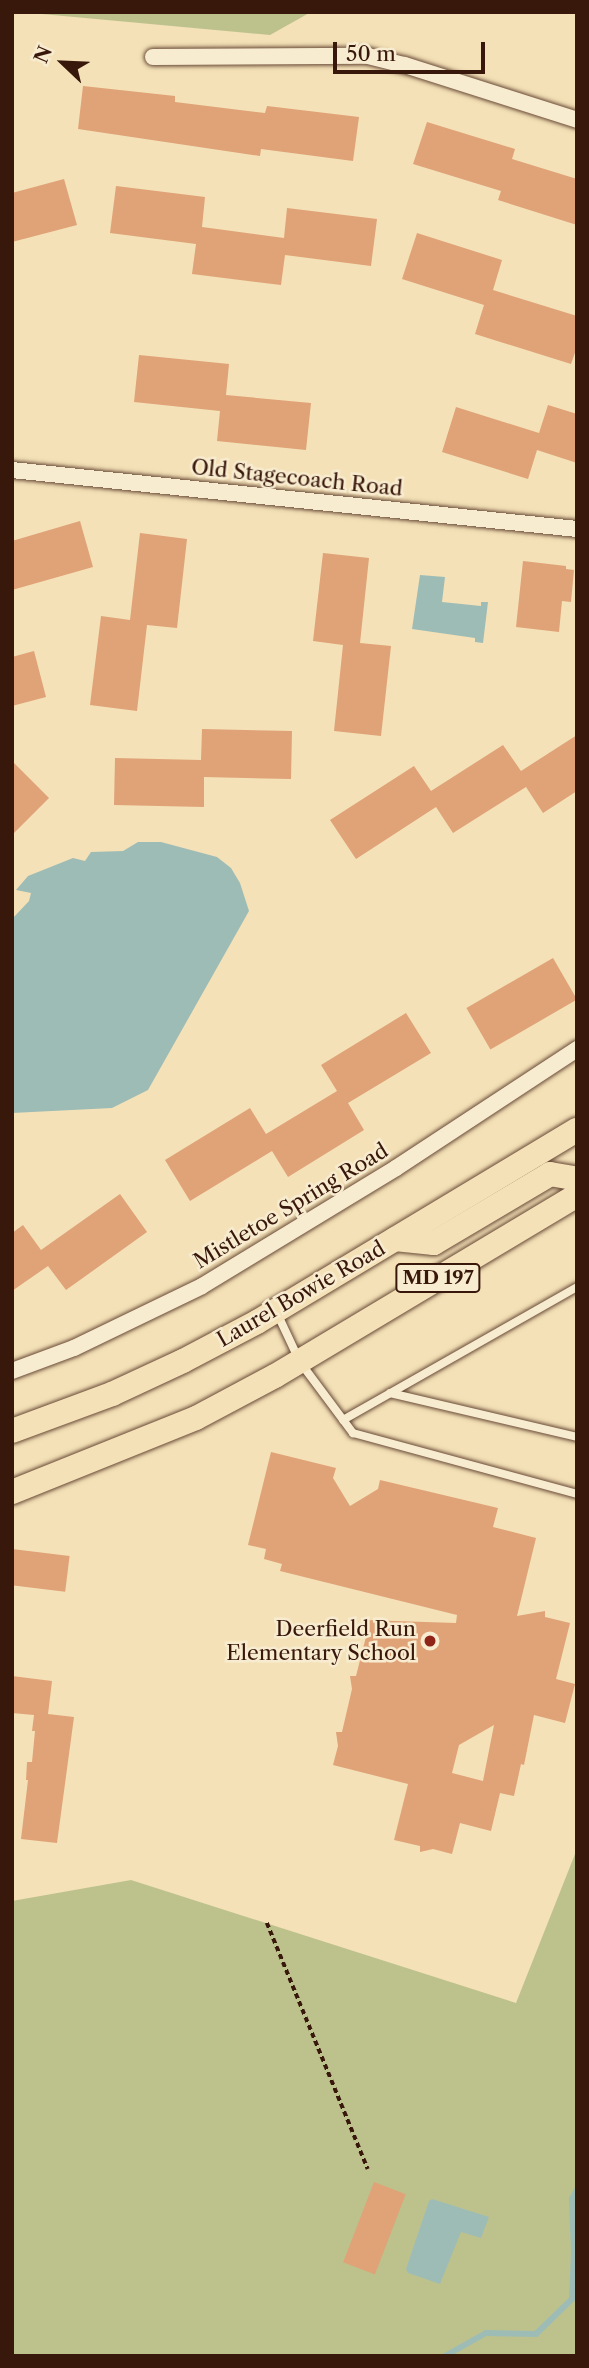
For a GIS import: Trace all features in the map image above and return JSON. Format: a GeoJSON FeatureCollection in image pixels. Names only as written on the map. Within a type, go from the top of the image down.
{"type":"FeatureCollection","features":[{"type":"Feature","properties":{"kind":"main road","name":"Laurel Bowie Road"},"geometry":{"type":"LineString","coordinates":[[12,1431],[112,1394],[183,1361],[276,1310],[577,1130]]}},
{"type":"Feature","properties":{"kind":"main road"},"geometry":{"type":"LineString","coordinates":[[395,1240],[433,1243],[550,1174],[577,1179]]}},
{"type":"Feature","properties":{"kind":"main road","name":"MD 197"},"geometry":{"type":"LineString","coordinates":[[12,1492],[196,1418],[300,1362],[577,1195]]}},
{"type":"Feature","properties":{"kind":"street"},"geometry":{"type":"LineString","coordinates":[[153,57],[368,56],[405,65],[577,120]]}},
{"type":"Feature","properties":{"kind":"street","name":"Old Stagecoach Road"},"geometry":{"type":"LineString","coordinates":[[12,470],[577,529]]}},
{"type":"Feature","properties":{"kind":"street","name":"Mistletoe Spring Road"},"geometry":{"type":"LineString","coordinates":[[12,1371],[74,1348],[202,1286],[396,1168],[577,1049]]}},
{"type":"Feature","properties":{"kind":"lane"},"geometry":{"type":"LineString","coordinates":[[343,1420],[577,1287]]}},
{"type":"Feature","properties":{"kind":"lane"},"geometry":{"type":"LineString","coordinates":[[276,1310],[300,1362],[353,1433],[577,1494]]}},
{"type":"Feature","properties":{"kind":"lane"},"geometry":{"type":"LineString","coordinates":[[390,1393],[577,1437]]}},
{"type":"Feature","properties":{"kind":"path"},"geometry":{"type":"LineString","coordinates":[[267,1923],[368,2169]]}},
{"type":"Feature","properties":{"kind":"green space"},"geometry":{"type":"Polygon","coordinates":[[[20,12],[311,12],[270,35],[20,12]]]}},
{"type":"Feature","properties":{"kind":"green space"},"geometry":{"type":"Polygon","coordinates":[[[577,1849],[577,2356],[12,2356],[12,1901],[131,1880],[516,2003],[577,1849]]]}},
{"type":"Feature","properties":{"kind":"water"},"geometry":{"type":"Polygon","coordinates":[[[420,575],[445,577],[442,602],[481,606],[481,602],[488,602],[483,643],[475,642],[475,638],[412,629],[420,575]]]}},
{"type":"Feature","properties":{"kind":"water"},"geometry":{"type":"Polygon","coordinates":[[[138,842],[161,842],[217,857],[231,868],[240,883],[249,911],[148,1090],[112,1108],[12,1113],[12,919],[29,901],[31,893],[16,890],[28,876],[73,858],[85,861],[91,852],[123,851],[138,842]]]}},
{"type":"Feature","properties":{"kind":"water"},"geometry":{"type":"Polygon","coordinates":[[[432,2199],[489,2217],[481,2238],[461,2232],[440,2284],[408,2273],[406,2269],[429,2201],[432,2199]]]}},
{"type":"Feature","properties":{"kind":"building"},"geometry":{"type":"Polygon","coordinates":[[[83,86],[175,96],[175,102],[265,113],[267,106],[359,117],[353,161],[261,149],[260,156],[78,129],[83,86]]]}},
{"type":"Feature","properties":{"kind":"building"},"geometry":{"type":"Polygon","coordinates":[[[427,122],[515,149],[512,159],[577,179],[577,225],[498,200],[501,191],[413,164],[427,122]]]}},
{"type":"Feature","properties":{"kind":"building"},"geometry":{"type":"Polygon","coordinates":[[[64,179],[77,225],[12,242],[12,193],[64,179]]]}},
{"type":"Feature","properties":{"kind":"building"},"geometry":{"type":"Polygon","coordinates":[[[116,186],[205,197],[202,227],[284,238],[287,208],[377,219],[371,266],[285,255],[281,285],[192,274],[196,244],[110,233],[116,186]]]}},
{"type":"Feature","properties":{"kind":"building"},"geometry":{"type":"Polygon","coordinates":[[[417,233],[502,260],[493,290],[577,316],[577,347],[571,364],[475,334],[484,305],[402,279],[417,233]]]}},
{"type":"Feature","properties":{"kind":"building"},"geometry":{"type":"Polygon","coordinates":[[[139,355],[229,364],[226,395],[311,403],[306,450],[217,441],[220,411],[134,402],[139,355]]]}},
{"type":"Feature","properties":{"kind":"building"},"geometry":{"type":"Polygon","coordinates":[[[548,405],[577,414],[577,463],[537,450],[528,479],[442,452],[456,407],[539,433],[548,405]]]}},
{"type":"Feature","properties":{"kind":"building"},"geometry":{"type":"Polygon","coordinates":[[[80,521],[93,567],[12,590],[12,541],[80,521]]]}},
{"type":"Feature","properties":{"kind":"building"},"geometry":{"type":"Polygon","coordinates":[[[140,533],[187,539],[177,628],[147,625],[137,711],[90,705],[101,616],[130,620],[140,533]]]}},
{"type":"Feature","properties":{"kind":"building"},"geometry":{"type":"Polygon","coordinates":[[[323,553],[369,558],[360,643],[391,646],[381,736],[334,731],[343,645],[313,641],[323,553]]]}},
{"type":"Feature","properties":{"kind":"building"},"geometry":{"type":"Polygon","coordinates":[[[523,561],[566,566],[566,569],[574,570],[571,602],[562,601],[559,632],[516,627],[523,561]]]}},
{"type":"Feature","properties":{"kind":"building"},"geometry":{"type":"Polygon","coordinates":[[[34,651],[46,697],[12,706],[12,657],[34,651]]]}},
{"type":"Feature","properties":{"kind":"building"},"geometry":{"type":"Polygon","coordinates":[[[202,729],[292,731],[291,779],[204,777],[204,807],[114,805],[115,758],[201,760],[202,729]]]}},
{"type":"Feature","properties":{"kind":"building"},"geometry":{"type":"Polygon","coordinates":[[[577,735],[577,791],[543,813],[526,787],[453,833],[436,807],[356,859],[330,820],[414,766],[431,791],[503,745],[521,771],[577,735]]]}},
{"type":"Feature","properties":{"kind":"building"},"geometry":{"type":"Polygon","coordinates":[[[12,761],[49,798],[12,835],[12,761]]]}},
{"type":"Feature","properties":{"kind":"building"},"geometry":{"type":"Polygon","coordinates":[[[553,958],[577,1000],[490,1050],[466,1008],[553,958]]]}},
{"type":"Feature","properties":{"kind":"building"},"geometry":{"type":"Polygon","coordinates":[[[406,1013],[431,1053],[348,1103],[364,1130],[288,1177],[272,1151],[190,1201],[165,1160],[250,1108],[266,1134],[337,1091],[321,1065],[406,1013]]]}},
{"type":"Feature","properties":{"kind":"building"},"geometry":{"type":"Polygon","coordinates":[[[120,1194],[147,1232],[66,1290],[48,1266],[12,1291],[12,1233],[23,1225],[41,1250],[120,1194]]]}},
{"type":"Feature","properties":{"kind":"building"},"geometry":{"type":"Polygon","coordinates":[[[271,1452],[336,1468],[333,1478],[350,1506],[378,1489],[380,1480],[498,1508],[493,1527],[536,1538],[517,1616],[545,1611],[545,1617],[570,1623],[556,1679],[575,1684],[565,1723],[534,1715],[524,1765],[521,1764],[514,1796],[500,1793],[491,1831],[460,1823],[452,1854],[433,1849],[420,1852],[420,1846],[394,1840],[408,1784],[333,1765],[338,1746],[336,1732],[342,1732],[352,1689],[350,1676],[356,1676],[367,1633],[364,1620],[456,1623],[457,1615],[280,1571],[282,1564],[264,1559],[266,1549],[248,1545],[271,1452]],[[494,1725],[459,1745],[452,1773],[483,1781],[494,1725]]]}},
{"type":"Feature","properties":{"kind":"building"},"geometry":{"type":"Polygon","coordinates":[[[12,1549],[70,1556],[65,1592],[12,1585],[12,1549]]]}},
{"type":"Feature","properties":{"kind":"building"},"geometry":{"type":"Polygon","coordinates":[[[12,1676],[52,1681],[48,1714],[74,1717],[57,1843],[21,1839],[28,1780],[27,1762],[32,1762],[35,1731],[32,1731],[34,1715],[12,1713],[12,1676]]]}},
{"type":"Feature","properties":{"kind":"building"},"geometry":{"type":"Polygon","coordinates":[[[374,2182],[406,2194],[375,2274],[343,2262],[374,2182]]]}},
{"type":"Feature","properties":{"kind":"waterway"},"geometry":{"type":"LineString","coordinates":[[445,2356],[486,2333],[536,2334],[572,2299],[572,2199],[577,2190]]}},
{"type":"Feature","properties":{"kind":"place","name":"Deerfield Run Elementary School"},"geometry":{"type":"Point","coordinates":[430,1641]}}]}
